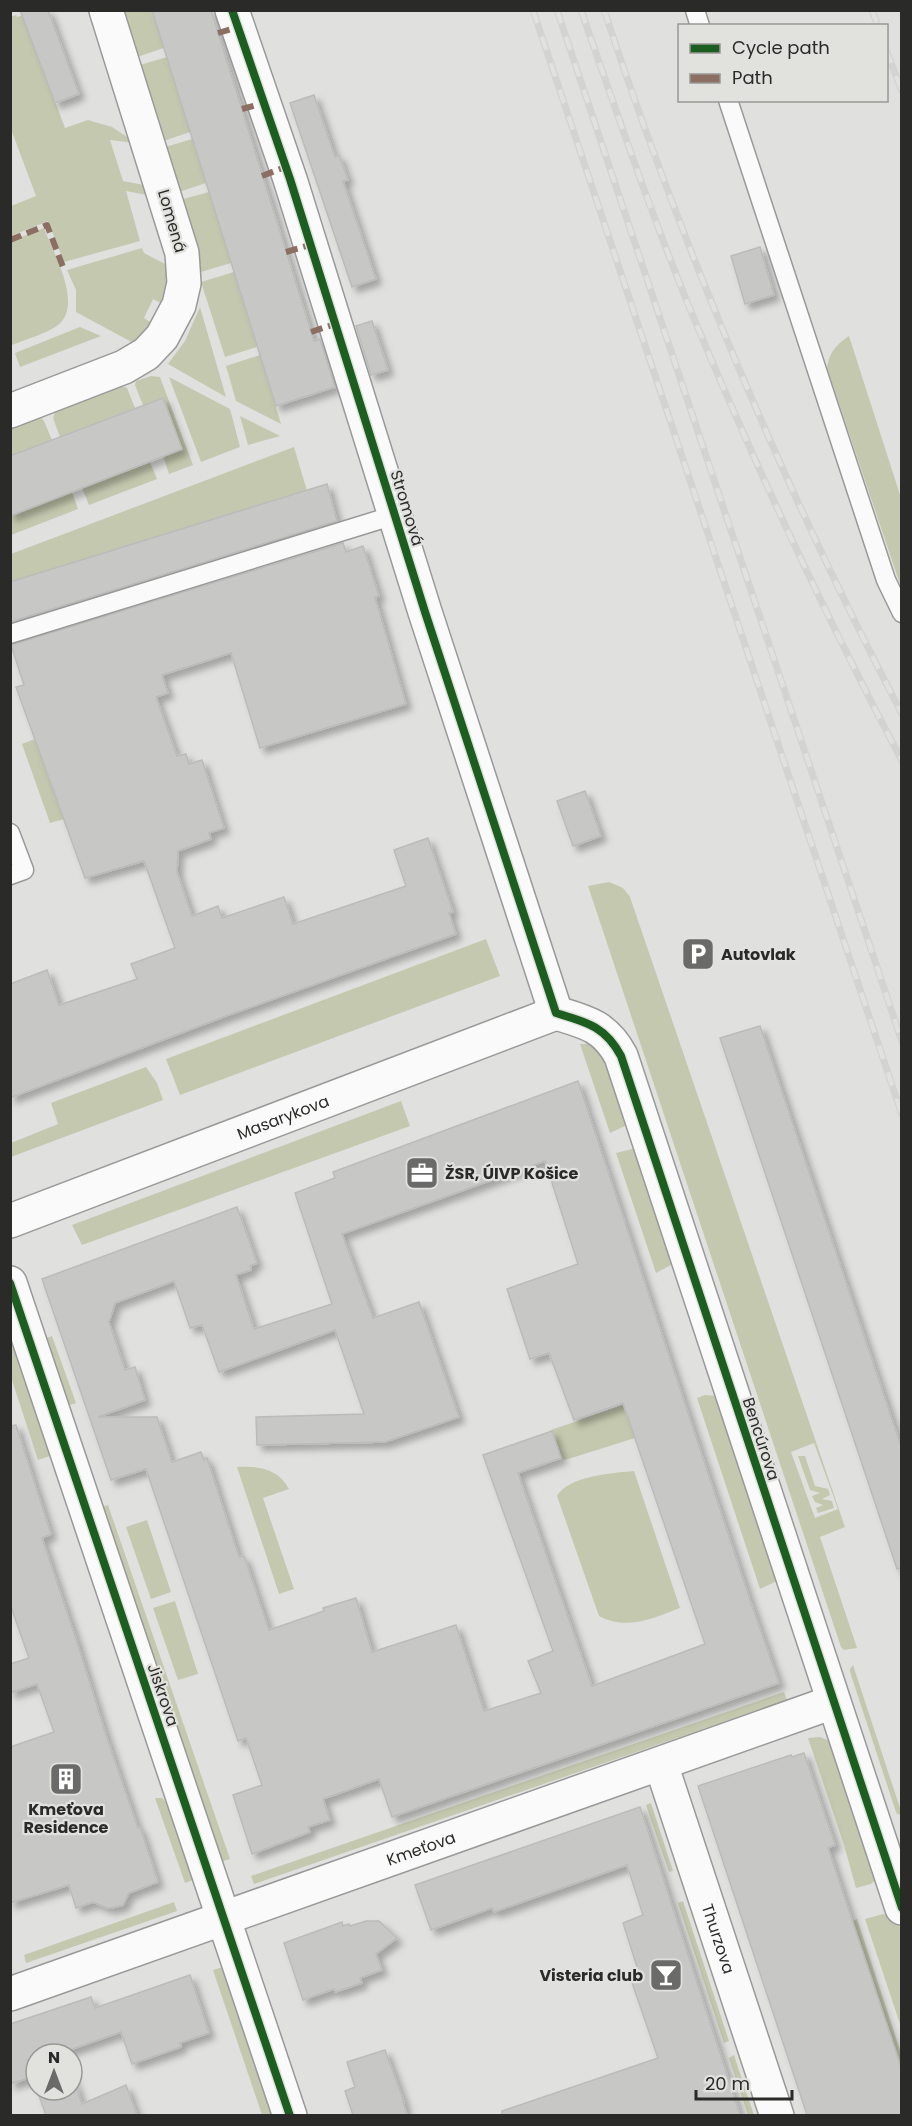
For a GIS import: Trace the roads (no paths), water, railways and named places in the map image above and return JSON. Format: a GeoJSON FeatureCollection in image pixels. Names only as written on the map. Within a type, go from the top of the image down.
{"type":"FeatureCollection","features":[{"type":"Feature","properties":{"kind":"street","name":"Lomená"},"geometry":{"type":"LineString","coordinates":[[10,411],[140,358],[162,337],[174,317],[183,291],[182,253],[106,10]]}},
{"type":"Feature","properties":{"kind":"street","name":"Stromová"},"geometry":{"type":"LineString","coordinates":[[232,10],[290,179],[395,515],[556,1013]]}},
{"type":"Feature","properties":{"kind":"street","name":"Masarykova"},"geometry":{"type":"LineString","coordinates":[[10,1221],[556,1013]]}},
{"type":"Feature","properties":{"kind":"street","name":"Bencúrova"},"geometry":{"type":"LineString","coordinates":[[556,1013],[602,1030],[614,1042],[621,1056],[902,1908]]}},
{"type":"Feature","properties":{"kind":"street","name":"Jiskrova"},"geometry":{"type":"LineString","coordinates":[[10,1284],[290,2115]]}},
{"type":"Feature","properties":{"kind":"street","name":"Kmeťova"},"geometry":{"type":"LineString","coordinates":[[10,1994],[833,1702]]}},
{"type":"Feature","properties":{"kind":"street","name":"Thurzova"},"geometry":{"type":"LineString","coordinates":[[661,1764],[777,2115]]}},
{"type":"Feature","properties":{"kind":"lane"},"geometry":{"type":"LineString","coordinates":[[729,102],[879,557],[902,613]]}},
{"type":"Feature","properties":{"kind":"lane"},"geometry":{"type":"LineString","coordinates":[[10,634],[395,515]]}},
{"type":"Feature","properties":{"kind":"lane"},"geometry":{"type":"LineString","coordinates":[[10,833],[24,870],[10,875]]}},
{"type":"Feature","properties":{"kind":"railway"},"geometry":{"type":"LineString","coordinates":[[533,10],[902,1115]]}},
{"type":"Feature","properties":{"kind":"railway"},"geometry":{"type":"LineString","coordinates":[[557,10],[902,1042]]}},
{"type":"Feature","properties":{"kind":"railway"},"geometry":{"type":"LineString","coordinates":[[581,10],[661,235],[714,367],[818,594],[902,761]]}},
{"type":"Feature","properties":{"kind":"railway"},"geometry":{"type":"LineString","coordinates":[[604,10],[668,190],[739,368],[817,543],[902,714]]}},
{"type":"Feature","properties":{"kind":"railway"},"geometry":{"type":"LineString","coordinates":[[872,10],[877,24]]}},
{"type":"Feature","properties":{"kind":"railway"},"geometry":{"type":"LineString","coordinates":[[888,55],[902,91]]}},
{"type":"Feature","properties":{"kind":"place","name":"Autovlak"},"geometry":{"type":"Point","coordinates":[698,954]}},
{"type":"Feature","properties":{"kind":"place","name":"ŽSR, ÚIVP Košice"},"geometry":{"type":"Point","coordinates":[422,1173]}},
{"type":"Feature","properties":{"kind":"place","name":"Kmeťova Residence"},"geometry":{"type":"Point","coordinates":[66,1779]}},
{"type":"Feature","properties":{"kind":"place","name":"Visteria club"},"geometry":{"type":"Point","coordinates":[666,1975]}}]}
